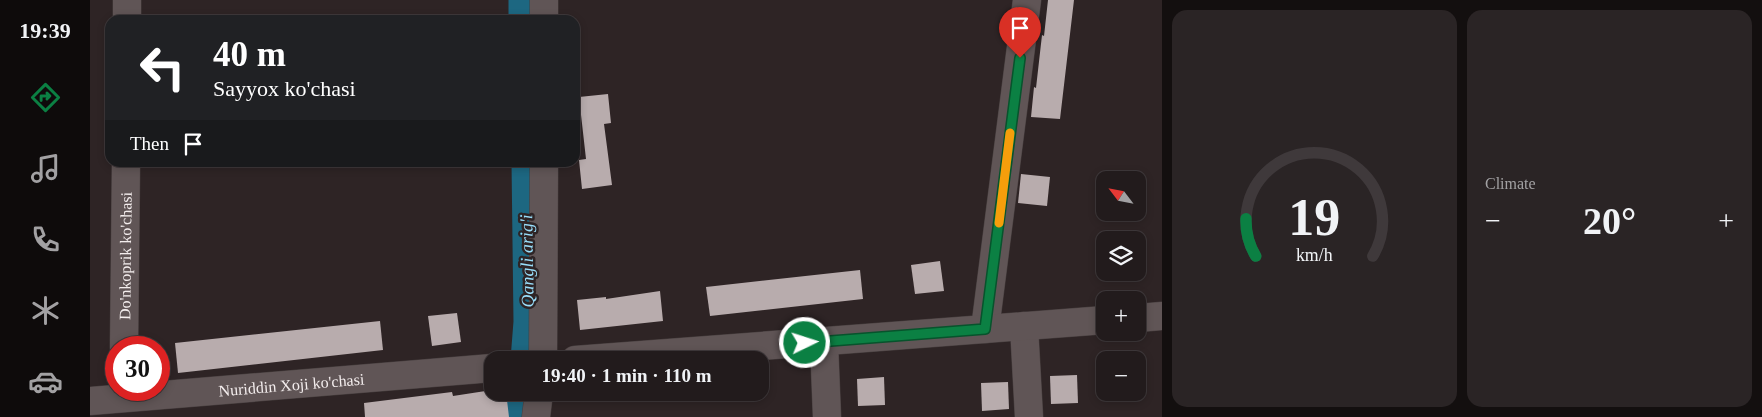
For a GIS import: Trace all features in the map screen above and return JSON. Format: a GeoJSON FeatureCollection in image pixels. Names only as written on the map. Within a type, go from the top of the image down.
{"type":"FeatureCollection","features":[{"type":"Feature","properties":{"kind":"street"},"geometry":{"type":"LineString","coordinates":[[127,0],[127,15]]}},
{"type":"Feature","properties":{"kind":"street"},"geometry":{"type":"LineString","coordinates":[[544,0],[544,15]]}},
{"type":"Feature","properties":{"kind":"street"},"geometry":{"type":"LineString","coordinates":[[985,329],[1027,0]]}},
{"type":"Feature","properties":{"kind":"street","name":"Do'nkoprik ko'chasi"},"geometry":{"type":"LineString","coordinates":[[124,336],[126,167]]}},
{"type":"Feature","properties":{"kind":"street"},"geometry":{"type":"LineString","coordinates":[[543,351],[544,167]]}},
{"type":"Feature","properties":{"kind":"street"},"geometry":{"type":"LineString","coordinates":[[1146,317],[1162,316]]}},
{"type":"Feature","properties":{"kind":"street"},"geometry":{"type":"LineString","coordinates":[[700,351],[1096,321]]}},
{"type":"Feature","properties":{"kind":"street"},"geometry":{"type":"LineString","coordinates":[[1024,326],[1029,417]]}},
{"type":"Feature","properties":{"kind":"street"},"geometry":{"type":"LineString","coordinates":[[824,342],[827,417]]}},
{"type":"Feature","properties":{"kind":"street","name":"Nuriddin Xoji ko'chasi"},"geometry":{"type":"LineString","coordinates":[[170,397],[484,369]]}},
{"type":"Feature","properties":{"kind":"street","name":"Nuriddin Xoji ko'chasi"},"geometry":{"type":"LineString","coordinates":[[90,401],[105,401]]}},
{"type":"Feature","properties":{"kind":"street"},"geometry":{"type":"LineString","coordinates":[[536,417],[538,401]]}},
{"type":"Feature","properties":{"kind":"building"},"geometry":{"type":"Polygon","coordinates":[[[1048,0],[1074,0],[1060,119],[1031,117],[1048,0]]]}},
{"type":"Feature","properties":{"kind":"building"},"geometry":{"type":"Polygon","coordinates":[[[608,94],[611,123],[604,124],[612,185],[582,189],[580,160],[586,159],[580,97],[608,94]]]}},
{"type":"Feature","properties":{"kind":"building"},"geometry":{"type":"Polygon","coordinates":[[[1021,174],[1050,177],[1047,206],[1018,203],[1021,174]]]}},
{"type":"Feature","properties":{"kind":"building"},"geometry":{"type":"Polygon","coordinates":[[[940,261],[944,291],[915,294],[911,265],[940,261]]]}},
{"type":"Feature","properties":{"kind":"building"},"geometry":{"type":"Polygon","coordinates":[[[860,270],[863,299],[710,316],[706,287],[860,270]]]}},
{"type":"Feature","properties":{"kind":"building"},"geometry":{"type":"Polygon","coordinates":[[[660,291],[663,321],[580,330],[577,300],[606,297],[606,299],[660,291]]]}},
{"type":"Feature","properties":{"kind":"building"},"geometry":{"type":"Polygon","coordinates":[[[457,313],[461,342],[432,346],[428,316],[457,313]]]}},
{"type":"Feature","properties":{"kind":"building"},"geometry":{"type":"Polygon","coordinates":[[[380,321],[383,350],[178,373],[175,343],[380,321]]]}},
{"type":"Feature","properties":{"kind":"building"},"geometry":{"type":"Polygon","coordinates":[[[1077,375],[1078,403],[1051,404],[1050,376],[1077,375]]]}},
{"type":"Feature","properties":{"kind":"building"},"geometry":{"type":"Polygon","coordinates":[[[884,377],[885,405],[858,406],[857,379],[884,377]]]}},
{"type":"Feature","properties":{"kind":"building"},"geometry":{"type":"Polygon","coordinates":[[[1008,382],[1009,409],[982,411],[981,383],[1008,382]]]}},
{"type":"Feature","properties":{"kind":"building"},"geometry":{"type":"Polygon","coordinates":[[[484,391],[484,401],[507,401],[509,417],[365,417],[364,403],[452,392],[453,396],[484,391]]]}},
{"type":"Feature","properties":{"kind":"waterway","name":"Qangli arig'i"},"geometry":{"type":"LineString","coordinates":[[523,0],[523,15]]}},
{"type":"Feature","properties":{"kind":"waterway","name":"Qangli arig'i"},"geometry":{"type":"LineString","coordinates":[[526,167],[528,322],[526,351]]}},
{"type":"Feature","properties":{"kind":"waterway","name":"Qangli arig'i"},"geometry":{"type":"LineString","coordinates":[[519,417],[520,401]]}},
{"type":"Feature","properties":{"kind":"slow traffic"},"geometry":{"type":"LineString","coordinates":[[999,223],[1010,133]]}},
{"type":"Feature","properties":{"kind":"route"},"geometry":{"type":"LineString","coordinates":[[805,343],[985,329],[1020,58]]}}]}
